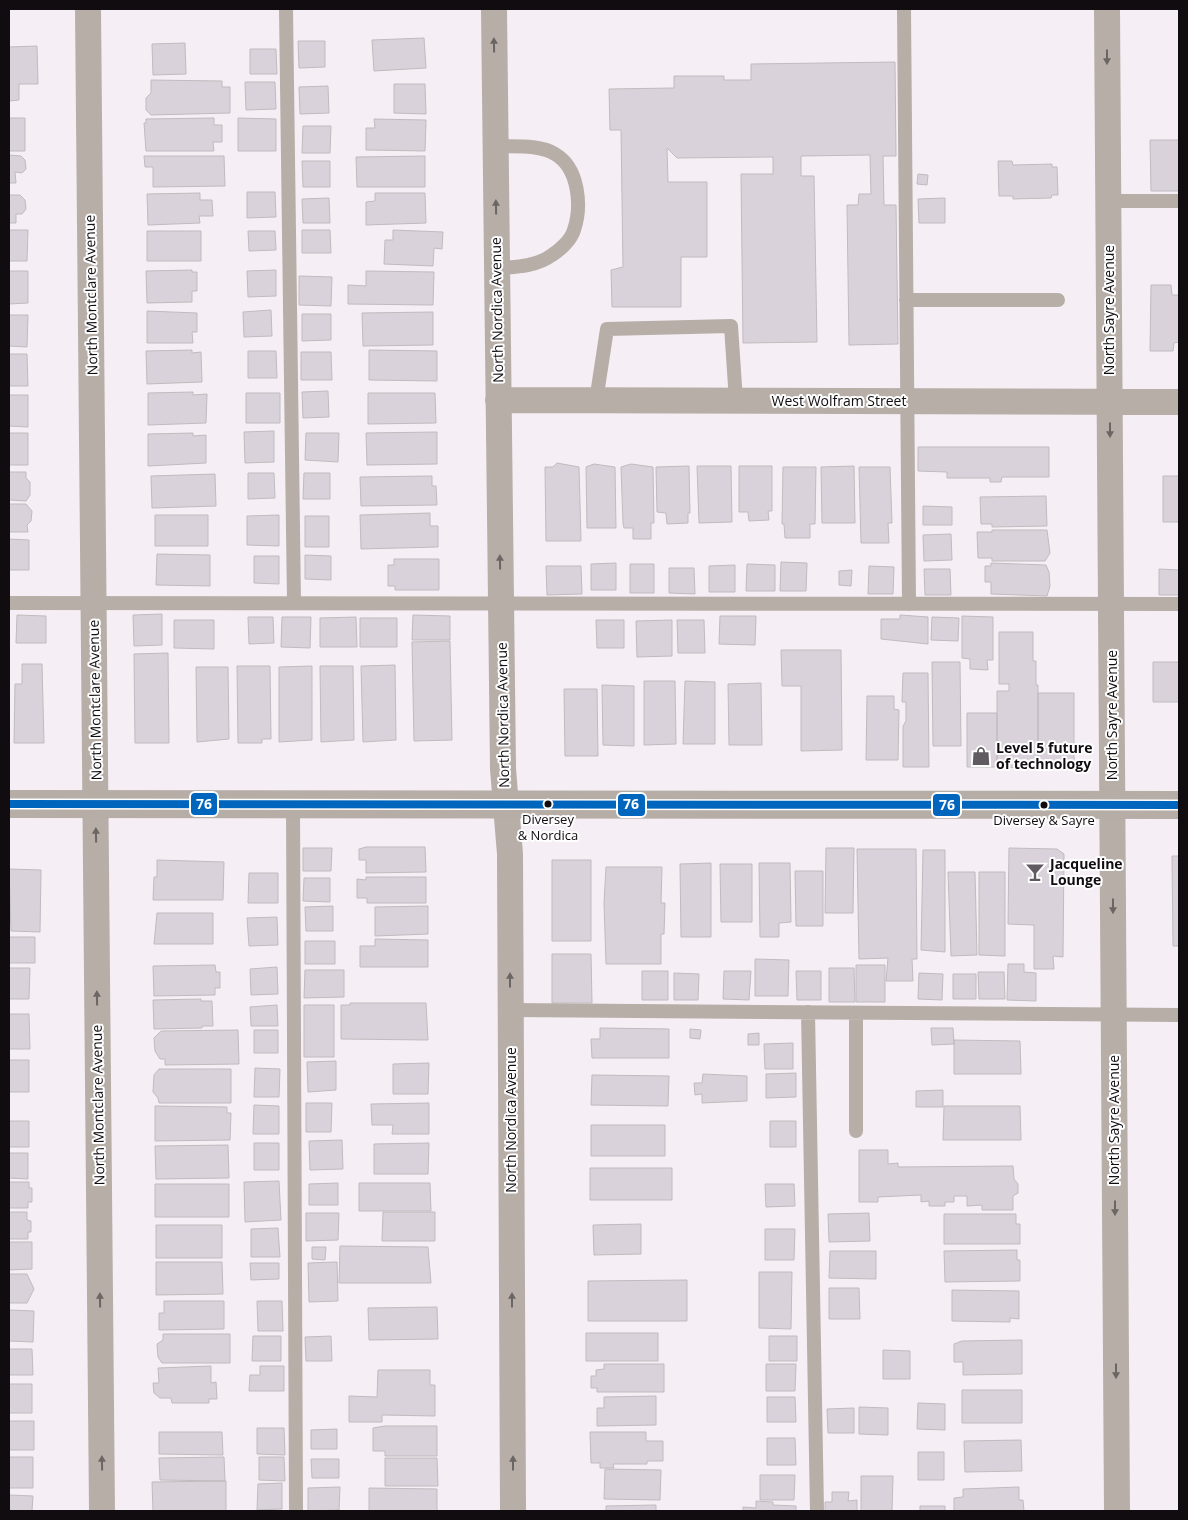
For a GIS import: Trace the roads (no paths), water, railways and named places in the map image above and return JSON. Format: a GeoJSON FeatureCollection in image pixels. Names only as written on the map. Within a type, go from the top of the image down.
{"type":"FeatureCollection","features":[{"type":"Feature","properties":{"kind":"main road"},"geometry":{"type":"LineString","coordinates":[[9,804],[1179,805]]}},
{"type":"Feature","properties":{"kind":"street","name":"North Montclare Avenue"},"geometry":{"type":"LineString","coordinates":[[88,9],[102,1511]]}},
{"type":"Feature","properties":{"kind":"street","name":"North Nordica Avenue"},"geometry":{"type":"LineString","coordinates":[[494,9],[503,769],[510,854],[513,1511]]}},
{"type":"Feature","properties":{"kind":"street","name":"North Sayre Avenue"},"geometry":{"type":"LineString","coordinates":[[1107,9],[1117,1511]]}},
{"type":"Feature","properties":{"kind":"street","name":"West Wolfram Street"},"geometry":{"type":"LineString","coordinates":[[498,400],[1179,402]]}},
{"type":"Feature","properties":{"kind":"lane"},"geometry":{"type":"LineString","coordinates":[[286,9],[294,603]]}},
{"type":"Feature","properties":{"kind":"lane"},"geometry":{"type":"LineString","coordinates":[[904,9],[909,604]]}},
{"type":"Feature","properties":{"kind":"lane"},"geometry":{"type":"LineString","coordinates":[[495,146],[522,147],[555,153],[566,163],[574,179],[579,198],[574,231],[567,242],[552,255],[538,263],[497,268]]}},
{"type":"Feature","properties":{"kind":"lane"},"geometry":{"type":"LineString","coordinates":[[1108,201],[1179,200]]}},
{"type":"Feature","properties":{"kind":"lane"},"geometry":{"type":"LineString","coordinates":[[906,300],[1058,300]]}},
{"type":"Feature","properties":{"kind":"lane"},"geometry":{"type":"LineString","coordinates":[[596,401],[607,329],[731,326],[736,401]]}},
{"type":"Feature","properties":{"kind":"lane"},"geometry":{"type":"LineString","coordinates":[[9,603],[1179,604]]}},
{"type":"Feature","properties":{"kind":"lane"},"geometry":{"type":"LineString","coordinates":[[293,804],[296,1511]]}},
{"type":"Feature","properties":{"kind":"lane"},"geometry":{"type":"LineString","coordinates":[[510,1010],[1179,1014]]}},
{"type":"Feature","properties":{"kind":"lane"},"geometry":{"type":"LineString","coordinates":[[808,1012],[816,1511]]}},
{"type":"Feature","properties":{"kind":"lane"},"geometry":{"type":"LineString","coordinates":[[856,1013],[856,1131]]}},
{"type":"Feature","properties":{"kind":"place","name":"Level 5 future of technology"},"geometry":{"type":"Point","coordinates":[981,756]}},
{"type":"Feature","properties":{"kind":"place","name":"Diversey & Nordica"},"geometry":{"type":"Point","coordinates":[548,804]}},
{"type":"Feature","properties":{"kind":"place","name":"Diversey & Sayre"},"geometry":{"type":"Point","coordinates":[1044,805]}},
{"type":"Feature","properties":{"kind":"place","name":"Jacqueline Lounge"},"geometry":{"type":"Point","coordinates":[1035,872]}}]}
